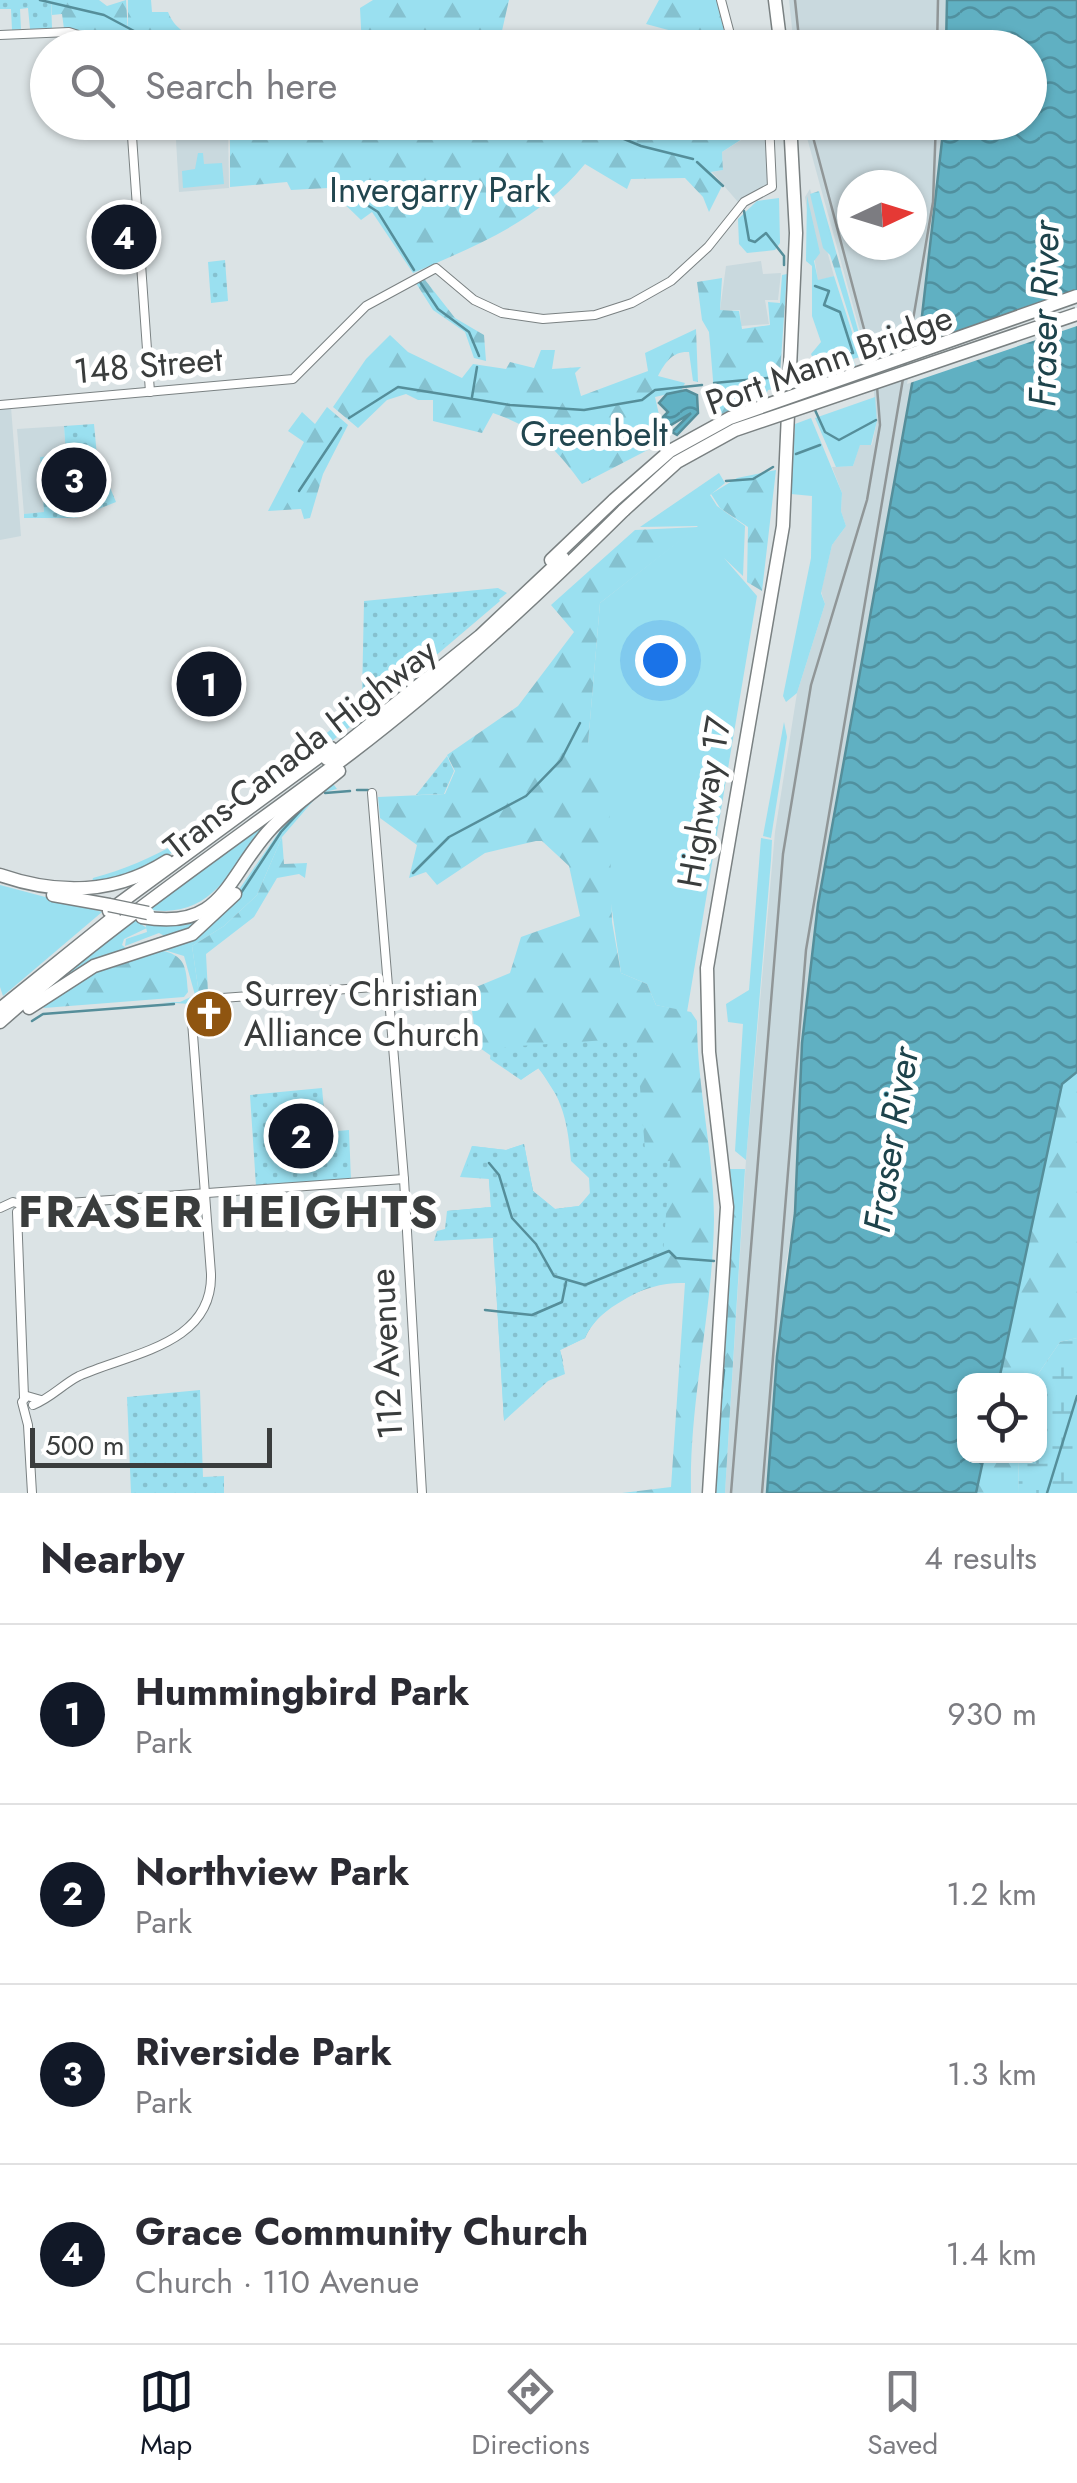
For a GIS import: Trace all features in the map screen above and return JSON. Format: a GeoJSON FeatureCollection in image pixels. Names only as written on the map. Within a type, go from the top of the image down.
{"type":"FeatureCollection","features":[{"type":"Feature","properties":{"kind":"highway"},"geometry":{"type":"LineString","coordinates":[[773,0],[777,30]]}},
{"type":"Feature","properties":{"kind":"highway","name":"Highway 17"},"geometry":{"type":"LineString","coordinates":[[707,1493],[723,1208],[702,990],[725,817],[779,512],[788,363],[788,140]]}},
{"type":"Feature","properties":{"kind":"highway","name":"Highway 17"},"geometry":{"type":"LineString","coordinates":[[707,1493],[727,1207],[709,1052],[707,968],[740,771],[758,702],[786,477],[796,232],[789,140]]}},
{"type":"Feature","properties":{"kind":"highway","name":"Port Mann Bridge"},"geometry":{"type":"LineString","coordinates":[[621,507],[674,456],[732,424],[1077,299]]}},
{"type":"Feature","properties":{"kind":"highway","name":"Port Mann Bridge"},"geometry":{"type":"LineString","coordinates":[[621,507],[677,462],[734,430],[1077,317]]}},
{"type":"Feature","properties":{"kind":"highway"},"geometry":{"type":"LineString","coordinates":[[0,1006],[82,931],[290,779],[621,507]]}},
{"type":"Feature","properties":{"kind":"highway"},"geometry":{"type":"LineString","coordinates":[[0,882],[145,915],[184,919],[214,906],[268,832],[490,648],[621,507]]}},
{"type":"Feature","properties":{"kind":"highway","name":"Trans-Canada Highway"},"geometry":{"type":"LineString","coordinates":[[0,1022],[121,922],[350,753],[496,633],[621,507]]}},
{"type":"Feature","properties":{"kind":"highway","name":"Trans-Canada Highway"},"geometry":{"type":"LineString","coordinates":[[0,1006],[409,696],[621,507]]}},
{"type":"Feature","properties":{"kind":"highway"},"geometry":{"type":"LineString","coordinates":[[725,817],[758,702],[766,589]]}},
{"type":"Feature","properties":{"kind":"highway"},"geometry":{"type":"LineString","coordinates":[[145,915],[185,913],[210,900],[266,828],[350,753]]}},
{"type":"Feature","properties":{"kind":"highway"},"geometry":{"type":"LineString","coordinates":[[0,874],[62,890],[121,883],[161,865],[290,779]]}},
{"type":"Feature","properties":{"kind":"highway"},"geometry":{"type":"LineString","coordinates":[[0,1032],[84,972],[179,940],[205,926],[236,893],[278,828],[316,789]]}},
{"type":"Feature","properties":{"kind":"street"},"geometry":{"type":"LineString","coordinates":[[721,0],[729,30]]}},
{"type":"Feature","properties":{"kind":"street"},"geometry":{"type":"LineString","coordinates":[[0,36],[30,34]]}},
{"type":"Feature","properties":{"kind":"street"},"geometry":{"type":"LineString","coordinates":[[133,140],[150,392]]}},
{"type":"Feature","properties":{"kind":"street","name":"148 Street"},"geometry":{"type":"LineString","coordinates":[[0,404],[286,381],[300,376],[331,338],[366,306],[404,282],[440,268],[470,297],[496,311],[542,319],[595,315],[632,303],[671,281],[708,247],[744,202],[774,184],[771,140]]}},
{"type":"Feature","properties":{"kind":"street","name":"112 Avenue"},"geometry":{"type":"LineString","coordinates":[[372,793],[404,1180],[422,1493]]}},
{"type":"Feature","properties":{"kind":"street"},"geometry":{"type":"LineString","coordinates":[[29,1402],[50,1397],[71,1382],[174,1343],[194,1326],[214,1293],[191,1010],[195,1000],[388,986]]}},
{"type":"Feature","properties":{"kind":"street"},"geometry":{"type":"LineString","coordinates":[[32,1493],[29,1402],[12,1209],[404,1180]]}},
{"type":"Feature","properties":{"kind":"street"},"geometry":{"type":"LineString","coordinates":[[194,1326],[211,1288],[208,1193]]}},
{"type":"Feature","properties":{"kind":"street"},"geometry":{"type":"LineString","coordinates":[[208,1224],[213,1244]]}},
{"type":"Feature","properties":{"kind":"shaded area"},"geometry":{"type":"Polygon","coordinates":[[[789,0],[947,0],[946,30],[792,30],[789,0]]]}},
{"type":"Feature","properties":{"kind":"shaded area"},"geometry":{"type":"Polygon","coordinates":[[[176,140],[228,140],[229,188],[179,192],[176,140]]]}},
{"type":"Feature","properties":{"kind":"shaded area"},"geometry":{"type":"Polygon","coordinates":[[[741,140],[765,140],[769,184],[738,202],[712,172],[723,170],[722,152],[741,140]]]}},
{"type":"Feature","properties":{"kind":"shaded area"},"geometry":{"type":"Polygon","coordinates":[[[808,140],[942,140],[918,351],[827,846],[807,992],[795,1213],[784,1274],[783,1336],[777,1356],[767,1493],[725,1493],[746,1160],[775,832],[797,693],[825,604],[821,591],[832,545],[846,526],[841,511],[842,493],[832,467],[853,466],[860,444],[872,445],[877,421],[872,375],[841,260],[927,260],[927,170],[837,170],[837,247],[808,140]]]}},
{"type":"Feature","properties":{"kind":"shaded area"},"geometry":{"type":"Polygon","coordinates":[[[810,189],[834,276],[818,281],[805,197],[810,189]]]}},
{"type":"Feature","properties":{"kind":"shaded area"},"geometry":{"type":"Polygon","coordinates":[[[761,261],[763,274],[781,273],[778,300],[765,300],[769,324],[741,326],[740,310],[720,310],[726,266],[761,261]]]}},
{"type":"Feature","properties":{"kind":"shaded area"},"geometry":{"type":"Polygon","coordinates":[[[11,407],[21,536],[0,540],[0,408],[11,407]]]}},
{"type":"Feature","properties":{"kind":"shaded area"},"geometry":{"type":"Polygon","coordinates":[[[64,426],[66,455],[40,457],[44,513],[24,514],[17,429],[64,426]]]}},
{"type":"Feature","properties":{"kind":"green space"},"geometry":{"type":"Polygon","coordinates":[[[0,0],[51,0],[52,28],[30,29],[28,8],[20,9],[21,29],[12,30],[11,9],[0,9],[0,0]]]}},
{"type":"Feature","properties":{"kind":"green space"},"geometry":{"type":"Polygon","coordinates":[[[51,0],[99,0],[107,6],[126,0],[128,30],[68,30],[64,29],[62,14],[52,15],[51,0]]]}},
{"type":"Feature","properties":{"kind":"green space"},"geometry":{"type":"Polygon","coordinates":[[[128,0],[151,0],[152,12],[168,12],[180,29],[128,30],[128,0]]]}},
{"type":"Feature","properties":{"kind":"green space"},"geometry":{"type":"Polygon","coordinates":[[[373,0],[509,0],[502,30],[361,30],[360,8],[373,0]]]}},
{"type":"Feature","properties":{"kind":"green space"},"geometry":{"type":"Polygon","coordinates":[[[659,0],[717,0],[724,30],[668,30],[646,24],[659,0]]]}},
{"type":"Feature","properties":{"kind":"green space","name":"Invergarry Park"},"geometry":{"type":"Polygon","coordinates":[[[230,140],[740,140],[722,152],[723,170],[711,172],[722,186],[709,212],[703,197],[685,178],[631,179],[627,189],[585,164],[527,216],[484,241],[413,273],[372,212],[361,220],[328,188],[291,190],[287,182],[230,187],[230,140]]]}},
{"type":"Feature","properties":{"kind":"green space"},"geometry":{"type":"Polygon","coordinates":[[[198,153],[203,153],[204,164],[222,163],[224,184],[183,188],[182,171],[195,169],[198,153]]]}},
{"type":"Feature","properties":{"kind":"green space"},"geometry":{"type":"Polygon","coordinates":[[[819,191],[867,362],[864,364],[830,255],[823,248],[810,194],[819,191]]]}},
{"type":"Feature","properties":{"kind":"green space"},"geometry":{"type":"Polygon","coordinates":[[[807,196],[820,253],[814,261],[818,280],[834,276],[860,357],[853,359],[856,367],[818,370],[811,354],[821,342],[812,316],[812,266],[806,261],[807,196]]]}},
{"type":"Feature","properties":{"kind":"green space"},"geometry":{"type":"Polygon","coordinates":[[[779,198],[780,243],[775,250],[747,253],[739,244],[738,219],[757,201],[779,198]]]}},
{"type":"Feature","properties":{"kind":"green space"},"geometry":{"type":"Polygon","coordinates":[[[225,260],[228,301],[211,303],[208,262],[225,260]]]}},
{"type":"Feature","properties":{"kind":"green space"},"geometry":{"type":"Polygon","coordinates":[[[787,274],[779,388],[768,390],[764,399],[716,416],[709,332],[702,320],[697,282],[722,278],[720,310],[739,311],[742,329],[770,325],[768,302],[780,303],[782,275],[787,274]]]}},
{"type":"Feature","properties":{"kind":"green space"},"geometry":{"type":"Polygon","coordinates":[[[422,276],[455,318],[484,335],[486,361],[474,358],[465,332],[433,310],[414,280],[422,276]]]}},
{"type":"Feature","properties":{"kind":"green space","name":"Greenbelt"},"geometry":{"type":"Polygon","coordinates":[[[696,329],[698,382],[693,381],[689,352],[670,358],[658,376],[685,383],[681,391],[655,397],[665,441],[582,484],[544,441],[493,413],[482,433],[433,421],[433,400],[418,400],[406,394],[387,400],[358,428],[333,407],[366,359],[390,335],[408,352],[462,378],[473,364],[506,369],[510,362],[534,368],[541,350],[555,350],[552,369],[581,367],[575,373],[581,396],[648,371],[645,353],[696,329]]]}},
{"type":"Feature","properties":{"kind":"green space"},"geometry":{"type":"Polygon","coordinates":[[[875,397],[877,421],[871,445],[860,445],[853,466],[836,467],[815,418],[875,397]]]}},
{"type":"Feature","properties":{"kind":"green space"},"geometry":{"type":"Polygon","coordinates":[[[327,407],[348,425],[323,474],[310,518],[304,519],[301,509],[268,511],[304,442],[288,431],[302,412],[315,424],[327,407]]]}},
{"type":"Feature","properties":{"kind":"green space"},"geometry":{"type":"Polygon","coordinates":[[[811,418],[842,493],[841,511],[846,526],[832,545],[821,593],[825,604],[797,693],[786,702],[783,696],[811,558],[812,496],[791,494],[795,424],[811,418]]]}},
{"type":"Feature","properties":{"kind":"green space"},"geometry":{"type":"Polygon","coordinates":[[[94,424],[97,456],[116,502],[76,518],[24,518],[24,514],[44,512],[40,457],[66,455],[64,426],[94,424]]]}},
{"type":"Feature","properties":{"kind":"green space"},"geometry":{"type":"Polygon","coordinates":[[[776,470],[762,591],[747,582],[748,527],[720,508],[711,494],[737,478],[776,470]]]}},
{"type":"Feature","properties":{"kind":"green space"},"geometry":{"type":"Polygon","coordinates":[[[719,473],[725,483],[710,495],[717,506],[745,526],[743,576],[724,558],[757,596],[687,1012],[656,1005],[647,984],[621,973],[588,744],[600,603],[698,526],[640,527],[719,473]]]}},
{"type":"Feature","properties":{"kind":"green space"},"geometry":{"type":"Polygon","coordinates":[[[698,527],[600,603],[588,744],[608,760],[612,922],[621,973],[647,984],[656,1005],[691,1012],[697,1021],[713,1194],[713,1253],[694,1424],[691,1493],[622,1493],[671,1487],[685,1283],[641,1291],[601,1315],[585,1338],[560,1350],[563,1361],[504,1419],[493,1238],[447,1211],[491,1207],[489,1179],[460,1177],[472,1146],[506,1150],[524,1144],[533,1191],[555,1209],[579,1206],[590,1193],[599,1192],[560,1101],[539,1068],[523,1078],[477,1046],[469,990],[510,973],[521,937],[580,916],[569,866],[542,841],[536,841],[485,853],[437,885],[426,872],[409,878],[417,845],[380,818],[378,797],[445,794],[455,771],[447,755],[518,706],[574,632],[551,605],[635,530],[698,527]]]}},
{"type":"Feature","properties":{"kind":"green space"},"geometry":{"type":"Polygon","coordinates":[[[498,588],[507,593],[373,701],[362,696],[364,601],[498,588]]]}},
{"type":"Feature","properties":{"kind":"green space"},"geometry":{"type":"Polygon","coordinates":[[[498,597],[500,601],[367,714],[366,700],[373,700],[498,597]]]}},
{"type":"Feature","properties":{"kind":"green space"},"geometry":{"type":"Polygon","coordinates":[[[186,666],[229,669],[232,696],[189,697],[186,666]]]}},
{"type":"Feature","properties":{"kind":"green space"},"geometry":{"type":"Polygon","coordinates":[[[364,697],[364,716],[235,814],[165,856],[91,885],[93,878],[131,865],[203,828],[269,781],[362,704],[364,697]]]}},
{"type":"Feature","properties":{"kind":"green space"},"geometry":{"type":"Polygon","coordinates":[[[784,722],[787,737],[771,838],[763,836],[784,722]]]}},
{"type":"Feature","properties":{"kind":"green space"},"geometry":{"type":"Polygon","coordinates":[[[447,756],[454,771],[444,794],[416,795],[447,756]]]}},
{"type":"Feature","properties":{"kind":"green space"},"geometry":{"type":"Polygon","coordinates":[[[331,781],[337,789],[320,793],[282,837],[257,895],[224,926],[192,946],[199,994],[189,1004],[162,1002],[180,1002],[195,995],[184,956],[161,949],[220,917],[281,829],[331,781]]]}},
{"type":"Feature","properties":{"kind":"green space"},"geometry":{"type":"Polygon","coordinates":[[[277,814],[208,896],[171,911],[146,909],[277,814]]]}},
{"type":"Feature","properties":{"kind":"green space"},"geometry":{"type":"Polygon","coordinates":[[[272,834],[232,893],[201,925],[43,993],[133,919],[146,927],[145,921],[198,919],[272,834]],[[146,928],[124,939],[122,945],[127,949],[159,937],[168,938],[159,933],[125,946],[126,939],[147,932],[146,928]]]}},
{"type":"Feature","properties":{"kind":"green space"},"geometry":{"type":"Polygon","coordinates":[[[282,837],[284,864],[307,863],[305,878],[299,874],[277,878],[254,917],[206,954],[208,993],[199,994],[192,946],[224,926],[257,895],[282,837]]]}},
{"type":"Feature","properties":{"kind":"green space"},"geometry":{"type":"Polygon","coordinates":[[[761,838],[772,840],[746,1160],[735,1151],[743,1024],[728,1022],[726,1004],[749,990],[761,838]]]}},
{"type":"Feature","properties":{"kind":"green space"},"geometry":{"type":"Polygon","coordinates":[[[0,885],[102,912],[3,996],[0,987],[0,885]]]}},
{"type":"Feature","properties":{"kind":"green space"},"geometry":{"type":"Polygon","coordinates":[[[164,951],[184,966],[188,992],[184,997],[44,1008],[41,1004],[100,971],[164,951]]]}},
{"type":"Feature","properties":{"kind":"green space"},"geometry":{"type":"Polygon","coordinates":[[[636,1038],[646,1162],[670,1161],[661,1281],[617,1304],[598,1319],[585,1338],[560,1350],[565,1374],[548,1381],[504,1421],[493,1238],[434,1241],[437,1231],[445,1229],[447,1211],[491,1207],[488,1169],[466,1170],[472,1146],[506,1150],[524,1144],[533,1191],[555,1209],[579,1206],[590,1195],[589,1178],[571,1161],[563,1112],[546,1079],[538,1068],[521,1080],[490,1059],[491,1048],[636,1038]]]}},
{"type":"Feature","properties":{"kind":"green space"},"geometry":{"type":"Polygon","coordinates":[[[1077,1072],[1077,1338],[1060,1342],[1039,1373],[1000,1373],[1062,1083],[1077,1072]]]}},
{"type":"Feature","properties":{"kind":"green space"},"geometry":{"type":"Polygon","coordinates":[[[322,1088],[326,1132],[349,1130],[351,1180],[256,1186],[250,1095],[322,1088]]]}},
{"type":"Feature","properties":{"kind":"green space"},"geometry":{"type":"Polygon","coordinates":[[[730,1169],[745,1169],[725,1493],[716,1493],[732,1242],[730,1169]]]}},
{"type":"Feature","properties":{"kind":"green space"},"geometry":{"type":"Polygon","coordinates":[[[1077,1338],[1077,1493],[1019,1493],[1018,1463],[1047,1463],[1047,1373],[1039,1373],[1060,1342],[1077,1338]]]}},
{"type":"Feature","properties":{"kind":"green space"},"geometry":{"type":"Polygon","coordinates":[[[200,1390],[203,1477],[224,1476],[224,1493],[131,1493],[127,1397],[200,1390]]]}},
{"type":"Feature","properties":{"kind":"green space"},"geometry":{"type":"Polygon","coordinates":[[[982,1463],[1018,1463],[1019,1493],[976,1493],[982,1463]]]}},
{"type":"Feature","properties":{"kind":"water","name":"Fraser River"},"geometry":{"type":"Polygon","coordinates":[[[947,0],[1077,0],[1077,1072],[1062,1084],[1000,1373],[957,1373],[957,1463],[982,1463],[976,1493],[767,1493],[777,1356],[795,1213],[802,1043],[818,904],[918,351],[942,140],[1047,140],[1047,30],[946,30],[947,0]]]}},
{"type":"Feature","properties":{"kind":"water"},"geometry":{"type":"Polygon","coordinates":[[[686,390],[697,395],[698,413],[677,435],[672,432],[691,413],[666,428],[661,419],[668,412],[659,403],[667,394],[686,390]]]}},
{"type":"Feature","properties":{"kind":"pier"},"geometry":{"type":"Polygon","coordinates":[[[1077,293],[1077,326],[907,384],[914,348],[1077,293]]]}},
{"type":"Feature","properties":{"kind":"waterway"},"geometry":{"type":"LineString","coordinates":[[40,0],[104,15],[132,30]]}},
{"type":"Feature","properties":{"kind":"waterway"},"geometry":{"type":"LineString","coordinates":[[626,140],[693,159]]}},
{"type":"Feature","properties":{"kind":"waterway"},"geometry":{"type":"LineString","coordinates":[[697,162],[723,186]]}},
{"type":"Feature","properties":{"kind":"waterway"},"geometry":{"type":"LineString","coordinates":[[353,196],[378,212],[414,270]]}},
{"type":"Feature","properties":{"kind":"waterway"},"geometry":{"type":"LineString","coordinates":[[744,211],[749,240],[755,242],[766,233],[784,256],[784,265]]}},
{"type":"Feature","properties":{"kind":"waterway"},"geometry":{"type":"LineString","coordinates":[[420,282],[438,309],[469,332],[479,356]]}},
{"type":"Feature","properties":{"kind":"waterway"},"geometry":{"type":"LineString","coordinates":[[813,363],[824,355],[853,353],[840,312],[824,305],[829,291],[815,286]]}},
{"type":"Feature","properties":{"kind":"waterway"},"geometry":{"type":"LineString","coordinates":[[472,397],[477,367]]}},
{"type":"Feature","properties":{"kind":"waterway"},"geometry":{"type":"LineString","coordinates":[[714,383],[778,377]]}},
{"type":"Feature","properties":{"kind":"waterway"},"geometry":{"type":"LineString","coordinates":[[349,418],[398,387],[510,405],[584,410],[642,400],[655,390],[702,385]]}},
{"type":"Feature","properties":{"kind":"waterway"},"geometry":{"type":"LineString","coordinates":[[815,410],[825,432],[839,440],[876,420]]}},
{"type":"Feature","properties":{"kind":"waterway"},"geometry":{"type":"LineString","coordinates":[[299,491],[341,428]]}},
{"type":"Feature","properties":{"kind":"waterway"},"geometry":{"type":"LineString","coordinates":[[796,454],[820,445]]}},
{"type":"Feature","properties":{"kind":"waterway"},"geometry":{"type":"LineString","coordinates":[[726,481],[753,479],[773,467]]}},
{"type":"Feature","properties":{"kind":"waterway"},"geometry":{"type":"LineString","coordinates":[[413,873],[449,837],[526,796],[561,760],[580,723]]}},
{"type":"Feature","properties":{"kind":"waterway"},"geometry":{"type":"LineString","coordinates":[[357,790],[368,790]]}},
{"type":"Feature","properties":{"kind":"waterway"},"geometry":{"type":"LineString","coordinates":[[325,793],[350,791]]}},
{"type":"Feature","properties":{"kind":"waterway"},"geometry":{"type":"LineString","coordinates":[[241,893],[281,832],[304,807]]}},
{"type":"Feature","properties":{"kind":"waterway"},"geometry":{"type":"LineString","coordinates":[[32,1021],[43,1014],[174,1004]]}},
{"type":"Feature","properties":{"kind":"waterway"},"geometry":{"type":"LineString","coordinates":[[489,1163],[499,1175],[512,1218],[536,1244],[554,1276],[585,1285],[669,1251],[676,1258],[714,1261]]}},
{"type":"Feature","properties":{"kind":"waterway"},"geometry":{"type":"LineString","coordinates":[[485,1310],[532,1315],[562,1302],[566,1282]]}},
{"type":"Feature","properties":{"kind":"waterway"},"geometry":{"type":"LineString","coordinates":[[720,1407],[724,1370]]}},
{"type":"Feature","properties":{"kind":"waterway"},"geometry":{"type":"LineString","coordinates":[[1047,1493],[1077,1396]]}},
{"type":"Feature","properties":{"kind":"railway"},"geometry":{"type":"LineString","coordinates":[[795,0],[798,30]]}},
{"type":"Feature","properties":{"kind":"railway"},"geometry":{"type":"LineString","coordinates":[[937,30],[938,0]]}},
{"type":"Feature","properties":{"kind":"railway"},"geometry":{"type":"LineString","coordinates":[[731,1493],[783,854],[811,685],[867,500],[880,425],[876,374],[814,140]]}},
{"type":"Feature","properties":{"kind":"railway"},"geometry":{"type":"LineString","coordinates":[[762,1493],[806,950],[933,202],[935,140]]}},
{"type":"Feature","properties":{"kind":"place","name":"Grace Community Church"},"geometry":{"type":"Point","coordinates":[124,237]}},
{"type":"Feature","properties":{"kind":"place","name":"Riverside Park"},"geometry":{"type":"Point","coordinates":[74,480]}},
{"type":"Feature","properties":{"kind":"place","name":"Hummingbird Park"},"geometry":{"type":"Point","coordinates":[209,684]}},
{"type":"Feature","properties":{"kind":"place","name":"Surrey Christian Alliance Church"},"geometry":{"type":"Point","coordinates":[209,1014]}},
{"type":"Feature","properties":{"kind":"place","name":"Northview Park"},"geometry":{"type":"Point","coordinates":[301,1136]}},
{"type":"Feature","properties":{"kind":"district","name":"FRASER HEIGHTS"},"geometry":{"type":"Point","coordinates":[229,1211]}}]}
